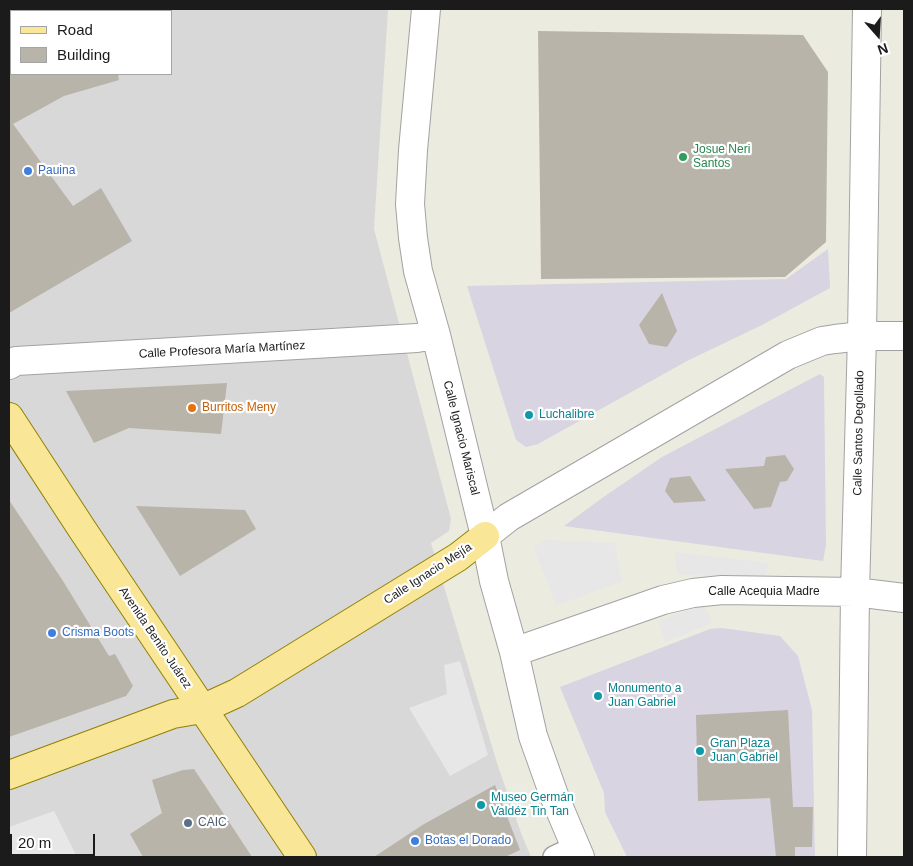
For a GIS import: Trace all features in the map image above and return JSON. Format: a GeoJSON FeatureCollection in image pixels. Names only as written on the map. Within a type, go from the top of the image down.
{"type":"FeatureCollection","features":[{"type":"Feature","properties":{"kind":"main road","name":"Avenida Benito Juárez"},"geometry":{"type":"LineString","coordinates":[[9,417],[302,857]]}},
{"type":"Feature","properties":{"kind":"main road","name":"Calle Ignacio Mejía"},"geometry":{"type":"LineString","coordinates":[[9,775],[173,714],[202,709],[237,693],[458,557],[485,536]]}},
{"type":"Feature","properties":{"kind":"street","name":"Calle Ignacio Mariscal"},"geometry":{"type":"LineString","coordinates":[[426,9],[410,204],[418,270],[436,335],[533,736],[555,798],[569,854]]}},
{"type":"Feature","properties":{"kind":"street","name":"Calle Santos Degollado"},"geometry":{"type":"LineString","coordinates":[[852,857],[855,592],[862,336],[867,9]]}},
{"type":"Feature","properties":{"kind":"street","name":"Calle Profesora María Martínez"},"geometry":{"type":"LineString","coordinates":[[9,365],[16,361],[418,338],[436,335]]}},
{"type":"Feature","properties":{"kind":"street"},"geometry":{"type":"LineString","coordinates":[[862,336],[904,336]]}},
{"type":"Feature","properties":{"kind":"street","name":"Calle Ignacio Mejía"},"geometry":{"type":"LineString","coordinates":[[485,536],[509,517],[788,355],[822,341],[862,336]]}},
{"type":"Feature","properties":{"kind":"street","name":"Calle Acequia Madre"},"geometry":{"type":"LineString","coordinates":[[514,652],[663,600],[694,593],[722,590],[855,592],[904,598]]}},
{"type":"Feature","properties":{"kind":"shaded area"},"geometry":{"type":"Polygon","coordinates":[[[9,9],[388,9],[374,229],[451,519],[449,531],[431,543],[497,763],[531,857],[9,857],[9,9]]]}},
{"type":"Feature","properties":{"kind":"shaded area"},"geometry":{"type":"Polygon","coordinates":[[[828,249],[830,288],[760,326],[687,361],[538,444],[526,447],[516,440],[467,286],[786,279],[828,249]]]}},
{"type":"Feature","properties":{"kind":"shaded area"},"geometry":{"type":"Polygon","coordinates":[[[820,374],[824,377],[826,545],[823,561],[564,526],[662,457],[820,374]]]}},
{"type":"Feature","properties":{"kind":"shaded area"},"geometry":{"type":"Polygon","coordinates":[[[545,540],[615,543],[622,581],[556,606],[534,548],[545,540]]]}},
{"type":"Feature","properties":{"kind":"shaded area"},"geometry":{"type":"Polygon","coordinates":[[[675,552],[769,563],[765,579],[677,574],[675,552]]]}},
{"type":"Feature","properties":{"kind":"shaded area"},"geometry":{"type":"Polygon","coordinates":[[[704,604],[712,623],[665,642],[658,621],[704,604]]]}},
{"type":"Feature","properties":{"kind":"shaded area","name":"Gran Plaza Juan Gabriel"},"geometry":{"type":"Polygon","coordinates":[[[722,628],[780,636],[798,656],[812,710],[815,857],[627,857],[605,812],[604,793],[560,687],[710,629],[722,628]]]}},
{"type":"Feature","properties":{"kind":"shaded area"},"geometry":{"type":"Polygon","coordinates":[[[460,661],[488,755],[450,776],[409,708],[447,694],[444,665],[460,661]]]}},
{"type":"Feature","properties":{"kind":"shaded area"},"geometry":{"type":"Polygon","coordinates":[[[54,811],[77,857],[9,857],[9,827],[54,811]]]}},
{"type":"Feature","properties":{"kind":"building","name":"Josue Neri Santos"},"geometry":{"type":"Polygon","coordinates":[[[538,31],[803,35],[828,72],[826,242],[785,277],[541,279],[538,31]]]}},
{"type":"Feature","properties":{"kind":"building"},"geometry":{"type":"Polygon","coordinates":[[[9,74],[118,75],[119,80],[64,96],[13,124],[73,206],[101,188],[132,241],[9,313],[9,74]]]}},
{"type":"Feature","properties":{"kind":"building"},"geometry":{"type":"Polygon","coordinates":[[[662,293],[677,331],[667,347],[649,344],[639,325],[662,293]]]}},
{"type":"Feature","properties":{"kind":"building"},"geometry":{"type":"Polygon","coordinates":[[[227,383],[221,434],[129,428],[94,443],[66,391],[227,383]]]}},
{"type":"Feature","properties":{"kind":"building"},"geometry":{"type":"Polygon","coordinates":[[[785,455],[794,469],[787,481],[780,482],[771,507],[754,509],[725,469],[764,466],[766,457],[785,455]]]}},
{"type":"Feature","properties":{"kind":"building"},"geometry":{"type":"Polygon","coordinates":[[[690,476],[706,501],[674,503],[665,491],[670,478],[690,476]]]}},
{"type":"Feature","properties":{"kind":"building"},"geometry":{"type":"Polygon","coordinates":[[[9,500],[63,581],[109,656],[115,654],[133,686],[126,696],[9,737],[9,500]]]}},
{"type":"Feature","properties":{"kind":"building"},"geometry":{"type":"Polygon","coordinates":[[[136,506],[245,510],[256,529],[180,576],[136,506]]]}},
{"type":"Feature","properties":{"kind":"building"},"geometry":{"type":"Polygon","coordinates":[[[788,710],[793,807],[813,807],[812,847],[795,847],[795,857],[776,857],[770,798],[698,801],[696,715],[788,710]]]}},
{"type":"Feature","properties":{"kind":"building","name":"CAIC"},"geometry":{"type":"Polygon","coordinates":[[[194,769],[252,857],[143,857],[130,834],[162,813],[152,780],[183,770],[194,769]]]}},
{"type":"Feature","properties":{"kind":"building","name":"Museo Germán Valdéz Tin Tan"},"geometry":{"type":"Polygon","coordinates":[[[495,785],[520,850],[505,857],[374,857],[424,824],[495,785]]]}},
{"type":"Feature","properties":{"kind":"place","name":"Josue Neri Santos"},"geometry":{"type":"Point","coordinates":[683,157]}},
{"type":"Feature","properties":{"kind":"place","name":"Pauina"},"geometry":{"type":"Point","coordinates":[28,171]}},
{"type":"Feature","properties":{"kind":"place","name":"Burritos Meny"},"geometry":{"type":"Point","coordinates":[192,408]}},
{"type":"Feature","properties":{"kind":"place","name":"Luchalibre"},"geometry":{"type":"Point","coordinates":[529,415]}},
{"type":"Feature","properties":{"kind":"place","name":"Crisma Boots"},"geometry":{"type":"Point","coordinates":[52,633]}},
{"type":"Feature","properties":{"kind":"place","name":"Monumento a Juan Gabriel"},"geometry":{"type":"Point","coordinates":[598,696]}},
{"type":"Feature","properties":{"kind":"place","name":"Gran Plaza Juan Gabriel"},"geometry":{"type":"Point","coordinates":[700,751]}},
{"type":"Feature","properties":{"kind":"place","name":"Museo Germán Valdéz Tin Tan"},"geometry":{"type":"Point","coordinates":[481,805]}},
{"type":"Feature","properties":{"kind":"place","name":"CAIC"},"geometry":{"type":"Point","coordinates":[188,823]}},
{"type":"Feature","properties":{"kind":"place","name":"Botas el Dorado"},"geometry":{"type":"Point","coordinates":[415,841]}}]}
